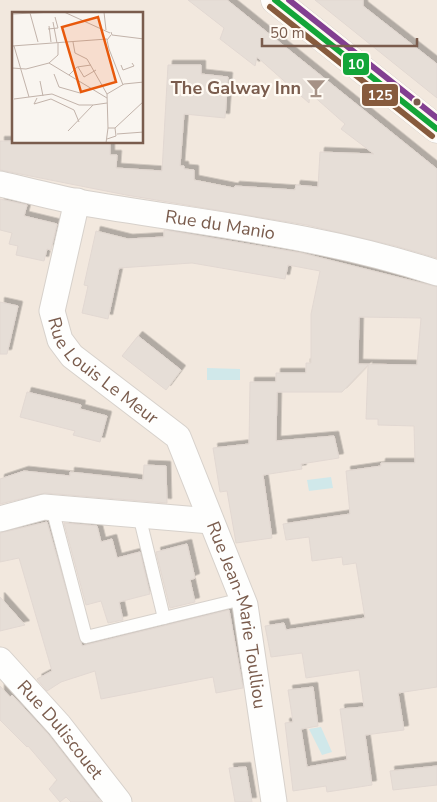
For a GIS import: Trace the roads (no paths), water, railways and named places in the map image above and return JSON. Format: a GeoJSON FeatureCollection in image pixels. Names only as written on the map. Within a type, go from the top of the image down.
{"type":"FeatureCollection","features":[{"type":"Feature","properties":{"kind":"main road"},"geometry":{"type":"LineString","coordinates":[[276,0],[437,129]]}},
{"type":"Feature","properties":{"kind":"street","name":"Rue du Manio"},"geometry":{"type":"LineString","coordinates":[[0,184],[77,202],[186,218],[329,244],[437,273]]}},
{"type":"Feature","properties":{"kind":"street","name":"Rue Louis Le Meur"},"geometry":{"type":"LineString","coordinates":[[77,202],[52,311],[60,340],[72,356],[178,437],[211,521]]}},
{"type":"Feature","properties":{"kind":"street","name":"Rue Jean-Marie Toulliou"},"geometry":{"type":"LineString","coordinates":[[0,518],[44,507],[211,521],[242,599],[274,802]]}},
{"type":"Feature","properties":{"kind":"street","name":"Rue Duliscouet"},"geometry":{"type":"LineString","coordinates":[[0,660],[59,725],[120,802]]}},
{"type":"Feature","properties":{"kind":"lane"},"geometry":{"type":"LineString","coordinates":[[52,508],[86,637],[242,599]]}},
{"type":"Feature","properties":{"kind":"lane"},"geometry":{"type":"LineString","coordinates":[[139,515],[164,618]]}},
{"type":"Feature","properties":{"kind":"water"},"geometry":{"type":"Polygon","coordinates":[[[207,368],[240,369],[240,380],[207,380],[207,368]]]}},
{"type":"Feature","properties":{"kind":"water"},"geometry":{"type":"Polygon","coordinates":[[[331,477],[333,488],[309,491],[307,480],[331,477]]]}},
{"type":"Feature","properties":{"kind":"water"},"geometry":{"type":"Polygon","coordinates":[[[321,727],[332,752],[322,755],[309,729],[321,727]]]}},
{"type":"Feature","properties":{"kind":"place","name":"The Galway Inn"},"geometry":{"type":"Point","coordinates":[316,88]}}]}
